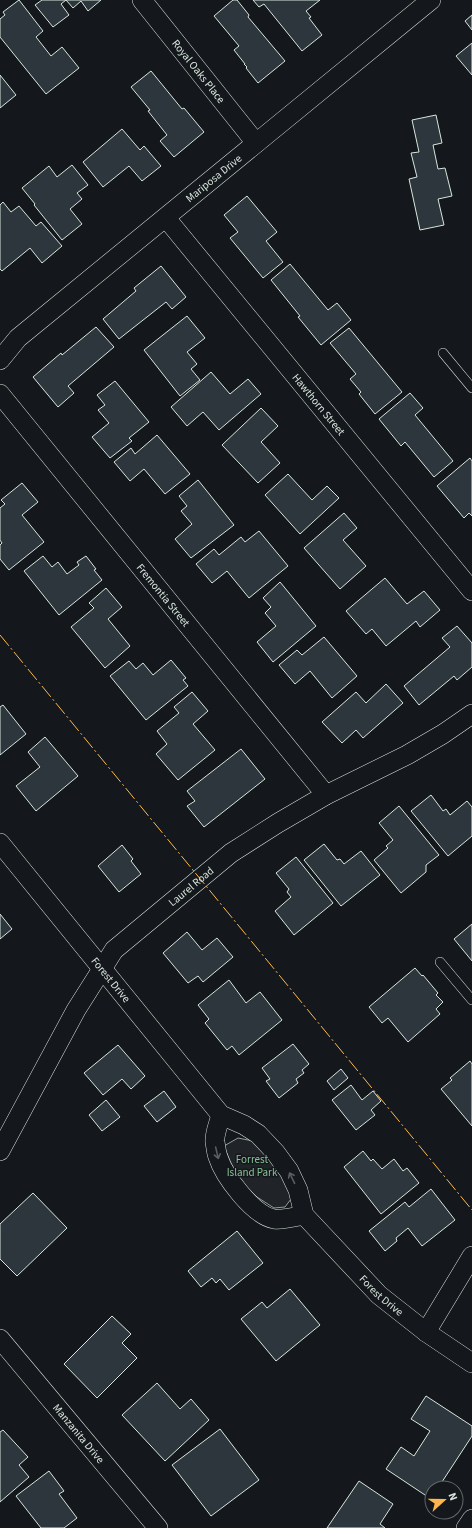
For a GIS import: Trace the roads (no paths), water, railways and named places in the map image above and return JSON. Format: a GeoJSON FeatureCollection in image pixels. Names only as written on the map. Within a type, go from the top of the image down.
{"type":"FeatureCollection","features":[{"type":"Feature","properties":{"kind":"street","name":"Royal Oaks Place"},"geometry":{"type":"LineString","coordinates":[[142,0],[256,143]]}},
{"type":"Feature","properties":{"kind":"street","name":"Mariposa Drive"},"geometry":{"type":"LineString","coordinates":[[0,360],[18,338],[431,0]]}},
{"type":"Feature","properties":{"kind":"street","name":"Hawthorn Street"},"geometry":{"type":"LineString","coordinates":[[166,218],[472,591]]}},
{"type":"Feature","properties":{"kind":"street","name":"Fremontia Street"},"geometry":{"type":"LineString","coordinates":[[0,394],[326,795]]}},
{"type":"Feature","properties":{"kind":"street","name":"Laurel Road"},"geometry":{"type":"LineString","coordinates":[[0,1151],[76,1010],[114,950],[231,853],[326,795],[407,756],[472,714]]}},
{"type":"Feature","properties":{"kind":"street","name":"Forest Drive"},"geometry":{"type":"LineString","coordinates":[[0,843],[221,1115],[244,1124],[258,1134],[275,1152],[289,1171],[298,1190],[304,1215],[379,1295],[426,1332],[472,1363]]}},
{"type":"Feature","properties":{"kind":"street"},"geometry":{"type":"LineString","coordinates":[[221,1115],[215,1140],[218,1157],[227,1175],[242,1196],[257,1210],[272,1218],[283,1219],[304,1215]]}},
{"type":"Feature","properties":{"kind":"street"},"geometry":{"type":"LineString","coordinates":[[426,1332],[472,1256]]}},
{"type":"Feature","properties":{"kind":"street","name":"Manzanita Drive"},"geometry":{"type":"LineString","coordinates":[[0,1339],[158,1528]]}},
{"type":"Feature","properties":{"kind":"street"},"geometry":{"type":"LineString","coordinates":[[466,1528],[472,1519]]}},
{"type":"Feature","properties":{"kind":"lane"},"geometry":{"type":"LineString","coordinates":[[443,353],[472,388]]}},
{"type":"Feature","properties":{"kind":"lane"},"geometry":{"type":"LineString","coordinates":[[440,962],[472,1000]]}},
{"type":"Feature","properties":{"kind":"park label","name":"Forrest Island Park"},"geometry":{"type":"Point","coordinates":[252,1165]}}]}
